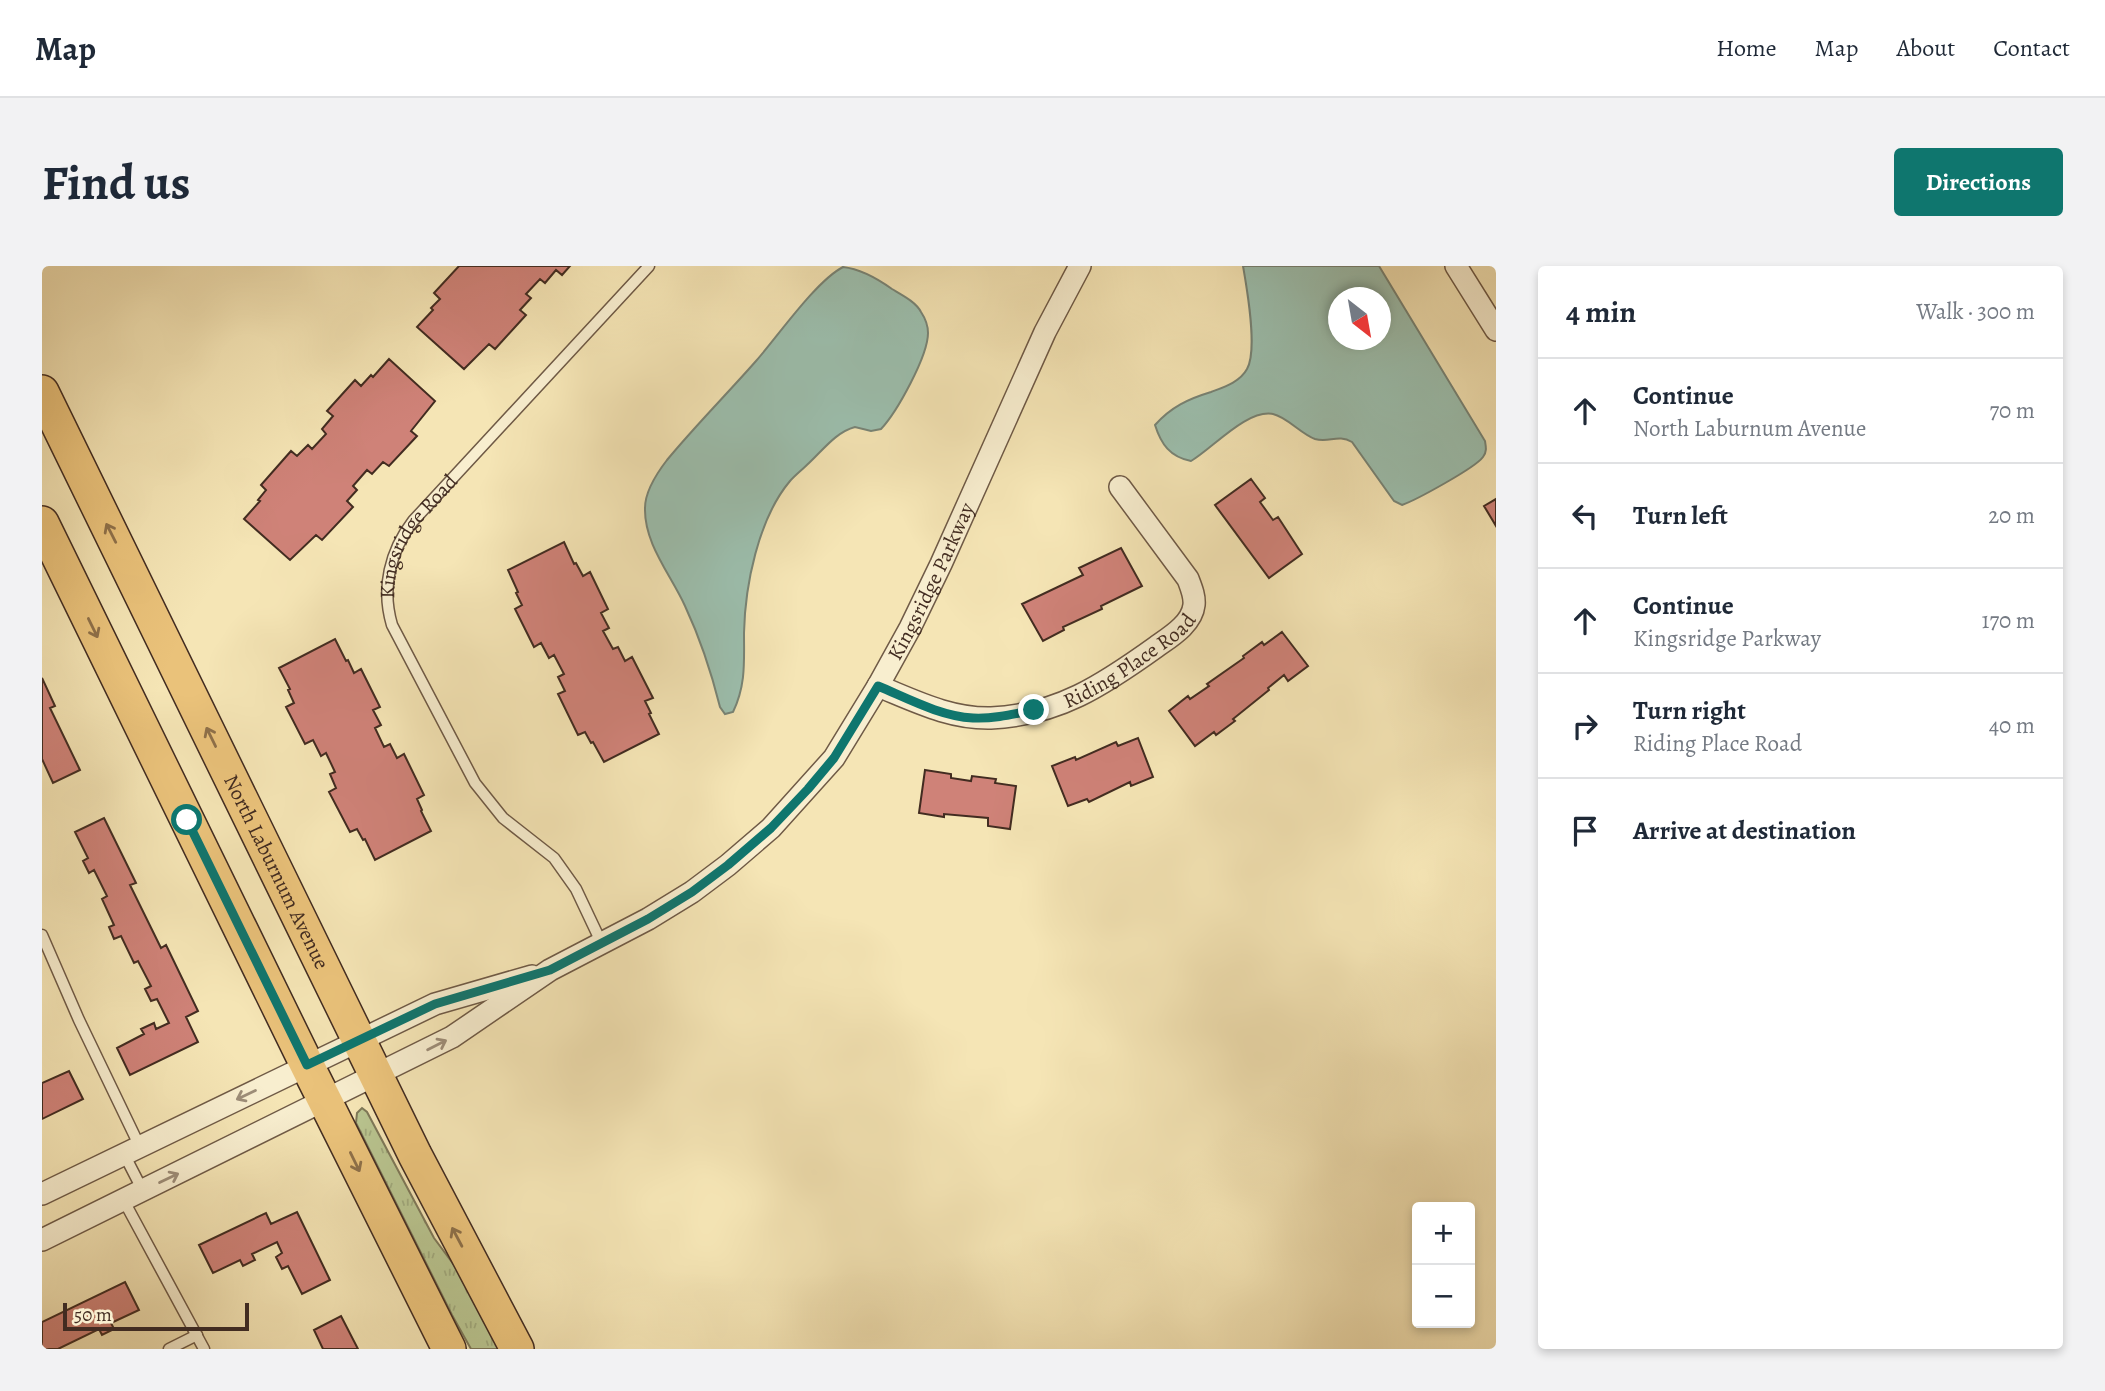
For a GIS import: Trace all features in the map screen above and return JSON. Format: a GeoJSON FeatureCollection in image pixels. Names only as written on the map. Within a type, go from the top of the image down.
{"type":"FeatureCollection","features":[{"type":"Feature","properties":{"kind":"main road","name":"North Laburnum Avenue"},"geometry":{"type":"LineString","coordinates":[[42,392],[358,1041],[455,1234],[517,1349]]}},
{"type":"Feature","properties":{"kind":"main road"},"geometry":{"type":"LineString","coordinates":[[42,523],[449,1349]]}},
{"type":"Feature","properties":{"kind":"street","name":"Kingsridge Parkway"},"geometry":{"type":"LineString","coordinates":[[42,1240],[452,1037],[550,970],[602,944],[692,892],[771,828],[834,758],[910,628],[1045,332],[1080,266]]}},
{"type":"Feature","properties":{"kind":"street"},"geometry":{"type":"LineString","coordinates":[[1456,266],[1496,330]]}},
{"type":"Feature","properties":{"kind":"street","name":"Riding Place Road"},"geometry":{"type":"LineString","coordinates":[[878,686],[937,711],[955,715],[993,718],[1024,713],[1063,702],[1099,686],[1178,631],[1188,619],[1194,605],[1188,579],[1120,487]]}},
{"type":"Feature","properties":{"kind":"street","name":"Kingsridge Parkway"},"geometry":{"type":"LineString","coordinates":[[42,1194],[435,1004],[550,970]]}},
{"type":"Feature","properties":{"kind":"lane","name":"Kingsridge Road"},"geometry":{"type":"LineString","coordinates":[[602,944],[576,890],[554,858],[503,818],[475,783],[392,625],[387,609],[388,573],[402,535],[414,520],[649,266]]}},
{"type":"Feature","properties":{"kind":"lane"},"geometry":{"type":"LineString","coordinates":[[42,935],[132,1151],[133,1196],[204,1349]]}},
{"type":"Feature","properties":{"kind":"lane"},"geometry":{"type":"LineString","coordinates":[[169,1349],[197,1335]]}},
{"type":"Feature","properties":{"kind":"green space"},"geometry":{"type":"Polygon","coordinates":[[[362,1108],[367,1112],[434,1238],[466,1281],[505,1349],[471,1349],[356,1123],[357,1113],[362,1108]]]}},
{"type":"Feature","properties":{"kind":"shaded area"},"geometry":{"type":"Polygon","coordinates":[[[1243,266],[1379,266],[1485,441],[1486,451],[1483,457],[1458,476],[1402,505],[1394,501],[1352,442],[1342,439],[1315,439],[1273,414],[1252,417],[1241,423],[1191,461],[1172,453],[1163,444],[1155,425],[1180,404],[1231,384],[1247,369],[1252,348],[1243,266]]]}},
{"type":"Feature","properties":{"kind":"shaded area"},"geometry":{"type":"Polygon","coordinates":[[[843,267],[875,278],[916,305],[927,325],[927,343],[911,383],[881,429],[871,431],[855,427],[830,442],[792,479],[769,514],[755,554],[747,595],[740,692],[733,712],[725,714],[720,707],[690,618],[649,534],[645,508],[647,495],[659,471],[678,447],[756,361],[809,296],[843,267]]]}},
{"type":"Feature","properties":{"kind":"building"},"geometry":{"type":"Polygon","coordinates":[[[459,266],[570,266],[562,275],[556,270],[545,283],[540,279],[526,294],[531,298],[520,310],[526,315],[495,349],[489,344],[464,369],[417,327],[440,299],[434,293],[459,266]]]}},
{"type":"Feature","properties":{"kind":"building"},"geometry":{"type":"Polygon","coordinates":[[[389,359],[435,401],[411,431],[417,436],[389,466],[383,462],[372,474],[367,470],[353,486],[357,490],[347,501],[353,507],[322,540],[316,535],[290,560],[244,519],[266,490],[261,485],[291,451],[297,456],[308,445],[312,449],[326,434],[322,429],[333,416],[327,411],[355,380],[361,386],[389,359]]]}},
{"type":"Feature","properties":{"kind":"building"},"geometry":{"type":"Polygon","coordinates":[[[1251,479],[1265,498],[1260,502],[1273,520],[1278,517],[1302,554],[1269,578],[1215,505],[1251,479]]]}},
{"type":"Feature","properties":{"kind":"building"},"geometry":{"type":"Polygon","coordinates":[[[1496,499],[1496,526],[1484,506],[1496,499]]]}},
{"type":"Feature","properties":{"kind":"building"},"geometry":{"type":"Polygon","coordinates":[[[564,542],[583,576],[590,572],[608,609],[601,613],[609,628],[603,631],[613,649],[618,647],[625,661],[632,657],[653,698],[645,701],[659,734],[604,762],[585,732],[578,735],[558,694],[565,691],[558,677],[564,674],[554,655],[549,658],[541,643],[534,647],[515,609],[522,605],[508,570],[564,542]]]}},
{"type":"Feature","properties":{"kind":"building"},"geometry":{"type":"Polygon","coordinates":[[[1121,548],[1142,586],[1063,627],[1064,630],[1043,641],[1022,604],[1083,575],[1079,568],[1121,548]]]}},
{"type":"Feature","properties":{"kind":"building"},"geometry":{"type":"Polygon","coordinates":[[[1282,632],[1308,666],[1288,681],[1284,675],[1233,719],[1235,721],[1195,746],[1169,711],[1188,696],[1190,699],[1209,686],[1207,684],[1262,642],[1264,645],[1282,632]]]}},
{"type":"Feature","properties":{"kind":"building"},"geometry":{"type":"Polygon","coordinates":[[[335,639],[354,673],[361,669],[380,707],[373,710],[381,725],[375,728],[384,747],[390,744],[397,758],[404,754],[424,795],[417,799],[431,831],[375,860],[357,829],[350,832],[329,792],[336,788],[330,774],[335,772],[326,753],[321,756],[313,740],[305,744],[286,707],[294,703],[279,668],[335,639]]]}},
{"type":"Feature","properties":{"kind":"building"},"geometry":{"type":"Polygon","coordinates":[[[42,678],[55,706],[50,708],[80,770],[53,783],[42,759],[42,678]]]}},
{"type":"Feature","properties":{"kind":"building"},"geometry":{"type":"Polygon","coordinates":[[[1138,738],[1153,777],[1131,786],[1130,782],[1089,802],[1087,799],[1068,806],[1052,766],[1075,757],[1076,760],[1116,742],[1118,746],[1138,738]]]}},
{"type":"Feature","properties":{"kind":"building"},"geometry":{"type":"Polygon","coordinates":[[[925,770],[951,774],[951,778],[971,781],[972,776],[996,779],[995,783],[1016,786],[1010,829],[988,826],[988,818],[944,814],[944,817],[919,813],[925,770]]]}},
{"type":"Feature","properties":{"kind":"building"},"geometry":{"type":"Polygon","coordinates":[[[104,818],[136,883],[130,885],[161,948],[166,945],[198,1011],[186,1017],[198,1042],[130,1075],[117,1048],[144,1034],[141,1029],[154,1023],[156,1029],[169,1023],[157,999],[151,1001],[145,989],[151,986],[138,961],[134,963],[121,936],[114,939],[109,927],[114,925],[102,899],[107,896],[94,870],[89,873],[83,861],[88,858],[75,832],[104,818]]]}},
{"type":"Feature","properties":{"kind":"building"},"geometry":{"type":"Polygon","coordinates":[[[69,1071],[83,1099],[42,1119],[42,1083],[69,1071]]]}},
{"type":"Feature","properties":{"kind":"building"},"geometry":{"type":"Polygon","coordinates":[[[297,1212],[330,1280],[302,1294],[288,1266],[282,1269],[276,1257],[282,1253],[277,1242],[252,1254],[255,1260],[243,1266],[240,1260],[213,1273],[199,1245],[266,1213],[271,1224],[297,1212]]]}},
{"type":"Feature","properties":{"kind":"building"},"geometry":{"type":"Polygon","coordinates":[[[125,1282],[139,1310],[111,1323],[114,1329],[102,1335],[99,1329],[58,1349],[42,1349],[42,1322],[125,1282]]]}},
{"type":"Feature","properties":{"kind":"building"},"geometry":{"type":"Polygon","coordinates":[[[341,1316],[358,1349],[323,1349],[314,1330],[341,1316]]]}},
{"type":"Feature","properties":{"kind":"route"},"geometry":{"type":"LineString","coordinates":[[187,820],[307,1065],[435,1004],[550,970],[648,919],[692,892],[771,828],[808,789],[834,758],[878,686],[937,711],[973,718],[993,718],[1034,710]]}}]}
